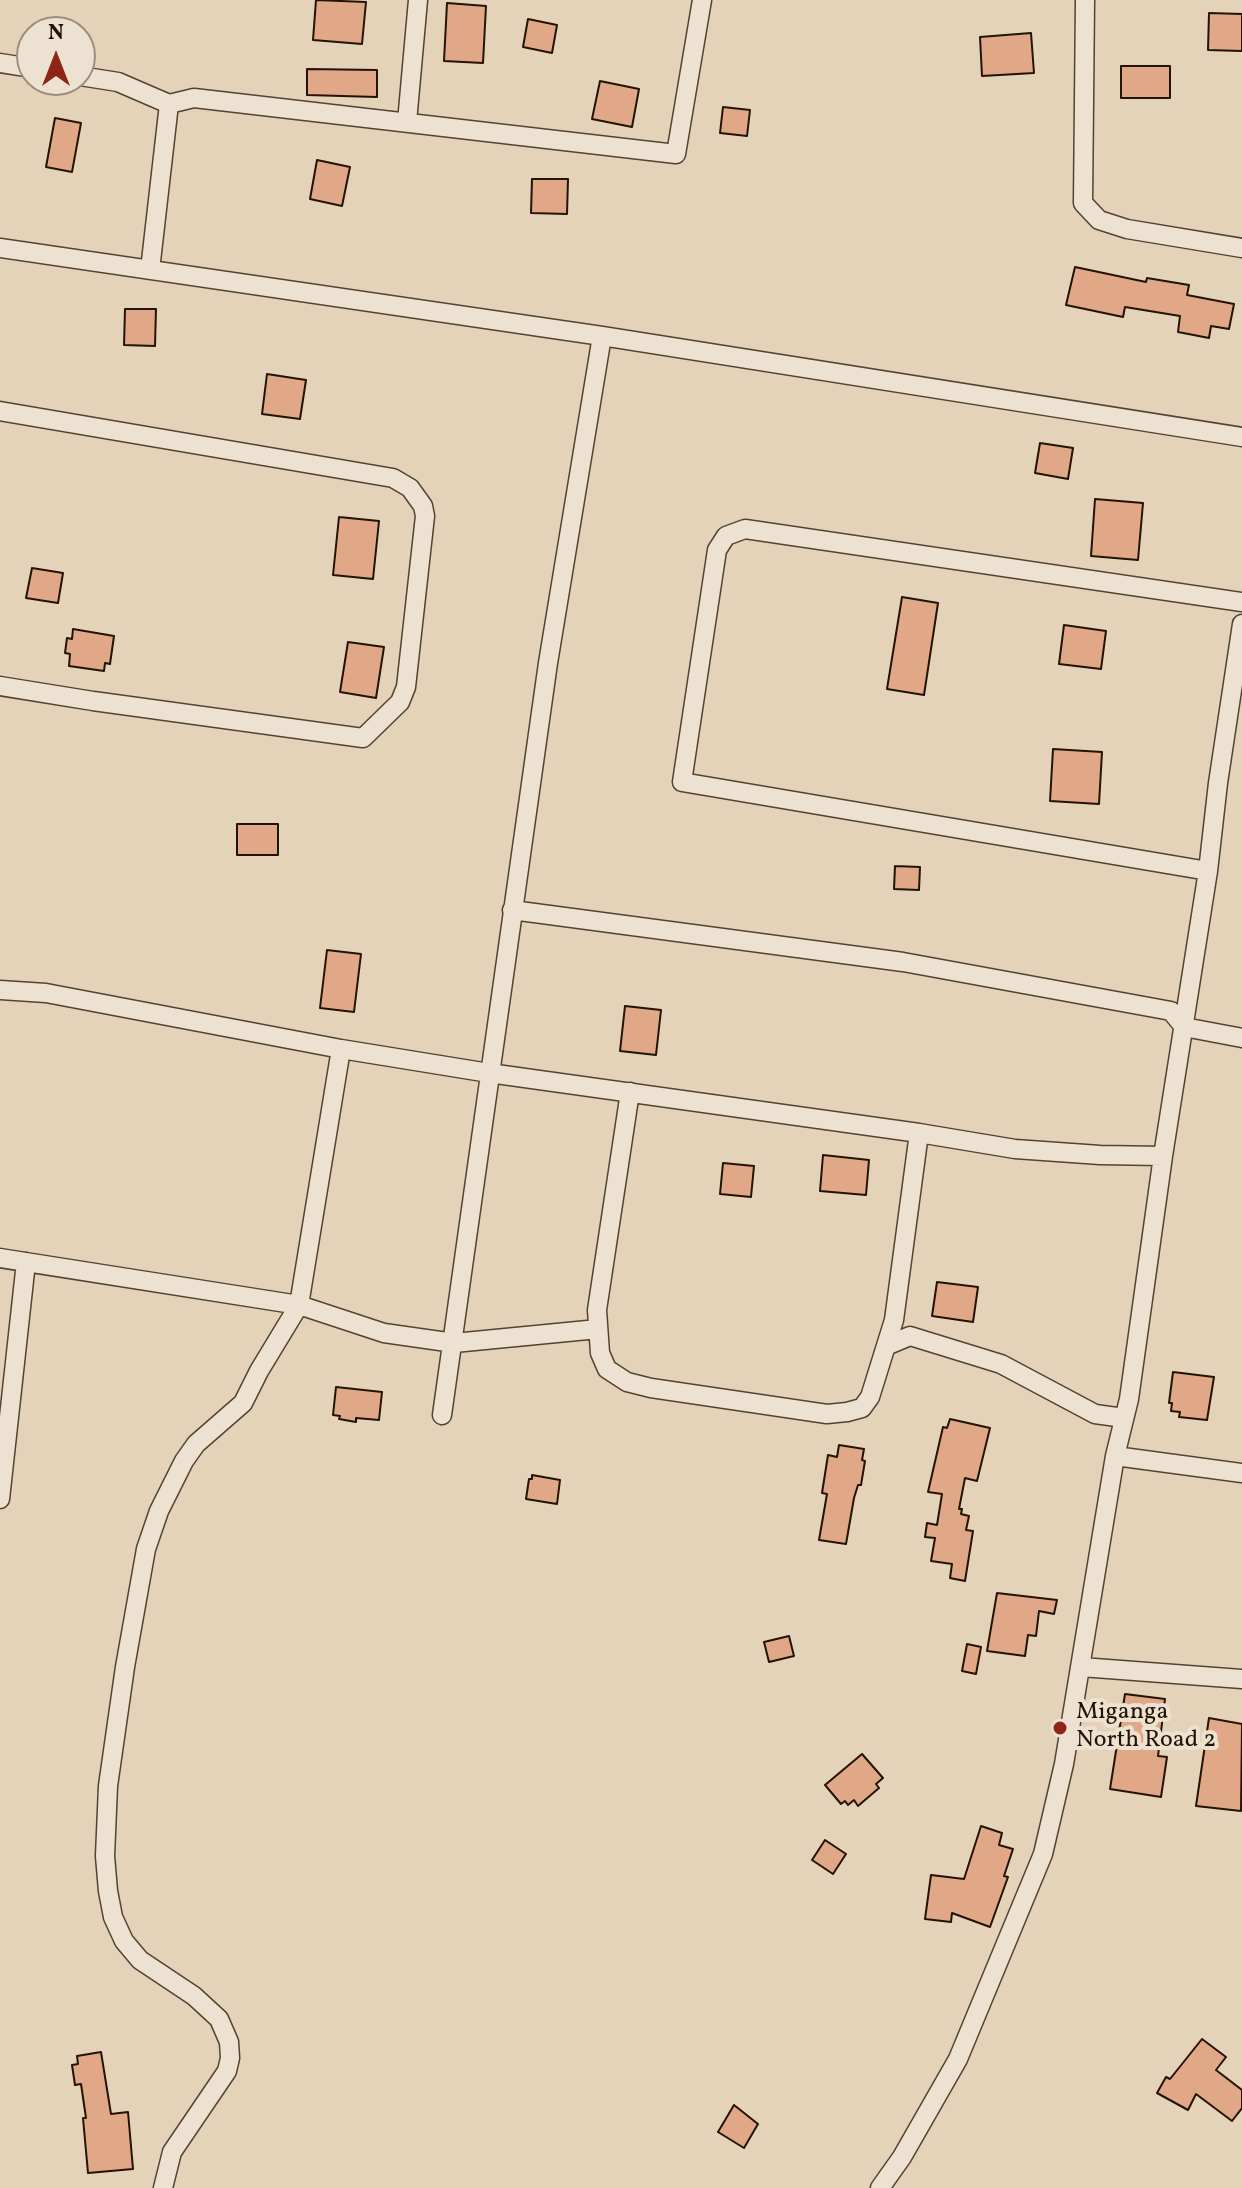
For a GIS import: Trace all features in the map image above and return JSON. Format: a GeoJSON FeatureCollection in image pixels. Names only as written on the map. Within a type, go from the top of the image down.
{"type":"FeatureCollection","features":[{"type":"Feature","properties":{"kind":"street"},"geometry":{"type":"LineString","coordinates":[[407,122],[418,0]]}},
{"type":"Feature","properties":{"kind":"street"},"geometry":{"type":"LineString","coordinates":[[96,79],[118,82],[169,104],[194,98],[676,154],[702,0]]}},
{"type":"Feature","properties":{"kind":"street"},"geometry":{"type":"LineString","coordinates":[[1085,0],[1083,203],[1099,220],[1127,229],[1242,248]]}},
{"type":"Feature","properties":{"kind":"street"},"geometry":{"type":"LineString","coordinates":[[150,270],[169,104]]}},
{"type":"Feature","properties":{"kind":"street"},"geometry":{"type":"LineString","coordinates":[[0,248],[602,336],[1242,437]]}},
{"type":"Feature","properties":{"kind":"street"},"geometry":{"type":"LineString","coordinates":[[442,1415],[548,663],[602,336]]}},
{"type":"Feature","properties":{"kind":"street"},"geometry":{"type":"LineString","coordinates":[[0,411],[393,478],[410,488],[423,506],[425,516],[406,687],[400,702],[363,738],[0,686]]}},
{"type":"Feature","properties":{"kind":"street"},"geometry":{"type":"LineString","coordinates":[[1208,871],[682,782],[717,550],[726,536],[745,529],[1242,602]]}},
{"type":"Feature","properties":{"kind":"street"},"geometry":{"type":"LineString","coordinates":[[880,2188],[902,2157],[958,2059],[1043,1854],[1064,1764],[1124,1418],[1208,871],[1242,624]]}},
{"type":"Feature","properties":{"kind":"street"},"geometry":{"type":"LineString","coordinates":[[512,910],[918,964],[1171,1011],[1184,1027],[1242,1038]]}},
{"type":"Feature","properties":{"kind":"street"},"geometry":{"type":"LineString","coordinates":[[0,990],[46,993],[341,1049],[489,1073],[1015,1149],[1163,1156]]}},
{"type":"Feature","properties":{"kind":"street"},"geometry":{"type":"LineString","coordinates":[[163,2188],[172,2152],[227,2071],[229,2042],[219,2019],[194,1996],[140,1960],[124,1941],[113,1917],[105,1856],[108,1786],[125,1667],[146,1549],[159,1511],[196,1444],[243,1403],[299,1305],[341,1049]]}},
{"type":"Feature","properties":{"kind":"street"},"geometry":{"type":"LineString","coordinates":[[630,1092],[597,1310],[600,1353],[607,1369],[627,1382],[651,1388],[827,1414],[862,1408],[870,1397],[894,1320],[919,1133]]}},
{"type":"Feature","properties":{"kind":"street"},"geometry":{"type":"LineString","coordinates":[[0,1258],[299,1305],[384,1333],[454,1343],[598,1329]]}},
{"type":"Feature","properties":{"kind":"street"},"geometry":{"type":"LineString","coordinates":[[0,1499],[26,1262]]}},
{"type":"Feature","properties":{"kind":"street"},"geometry":{"type":"LineString","coordinates":[[886,1346],[910,1336],[1001,1364],[1095,1414],[1124,1418]]}},
{"type":"Feature","properties":{"kind":"street"},"geometry":{"type":"LineString","coordinates":[[1115,1456],[1242,1473]]}},
{"type":"Feature","properties":{"kind":"street"},"geometry":{"type":"LineString","coordinates":[[1081,1667],[1242,1679]]}},
{"type":"Feature","properties":{"kind":"building"},"geometry":{"type":"Polygon","coordinates":[[[316,0],[366,2],[362,44],[313,40],[316,0]]]}},
{"type":"Feature","properties":{"kind":"building"},"geometry":{"type":"Polygon","coordinates":[[[447,3],[486,6],[483,63],[444,61],[447,3]]]}},
{"type":"Feature","properties":{"kind":"building"},"geometry":{"type":"Polygon","coordinates":[[[1209,13],[1242,14],[1242,51],[1208,50],[1209,13]]]}},
{"type":"Feature","properties":{"kind":"building"},"geometry":{"type":"Polygon","coordinates":[[[528,19],[557,25],[552,53],[523,47],[528,19]]]}},
{"type":"Feature","properties":{"kind":"building"},"geometry":{"type":"Polygon","coordinates":[[[1031,33],[1034,73],[982,76],[980,37],[1031,33]]]}},
{"type":"Feature","properties":{"kind":"building"},"geometry":{"type":"Polygon","coordinates":[[[1121,66],[1170,66],[1170,98],[1121,98],[1121,66]]]}},
{"type":"Feature","properties":{"kind":"building"},"geometry":{"type":"Polygon","coordinates":[[[307,69],[377,70],[377,97],[307,95],[307,69]]]}},
{"type":"Feature","properties":{"kind":"building"},"geometry":{"type":"Polygon","coordinates":[[[600,81],[639,89],[632,127],[592,119],[600,81]]]}},
{"type":"Feature","properties":{"kind":"building"},"geometry":{"type":"Polygon","coordinates":[[[723,107],[750,110],[747,136],[720,133],[723,107]]]}},
{"type":"Feature","properties":{"kind":"building"},"geometry":{"type":"Polygon","coordinates":[[[55,118],[81,123],[72,172],[46,167],[55,118]]]}},
{"type":"Feature","properties":{"kind":"building"},"geometry":{"type":"Polygon","coordinates":[[[317,160],[350,167],[342,206],[310,199],[317,160]]]}},
{"type":"Feature","properties":{"kind":"building"},"geometry":{"type":"Polygon","coordinates":[[[532,179],[568,179],[567,214],[531,213],[532,179]]]}},
{"type":"Feature","properties":{"kind":"building"},"geometry":{"type":"Polygon","coordinates":[[[1075,267],[1146,282],[1147,278],[1189,285],[1187,295],[1234,304],[1229,329],[1211,326],[1209,338],[1178,332],[1180,316],[1125,307],[1123,317],[1066,305],[1075,267]]]}},
{"type":"Feature","properties":{"kind":"building"},"geometry":{"type":"Polygon","coordinates":[[[125,309],[156,309],[155,346],[124,345],[125,309]]]}},
{"type":"Feature","properties":{"kind":"building"},"geometry":{"type":"Polygon","coordinates":[[[267,374],[306,380],[300,419],[262,414],[267,374]]]}},
{"type":"Feature","properties":{"kind":"building"},"geometry":{"type":"Polygon","coordinates":[[[1040,443],[1073,448],[1068,479],[1035,473],[1040,443]]]}},
{"type":"Feature","properties":{"kind":"building"},"geometry":{"type":"Polygon","coordinates":[[[1095,499],[1143,503],[1138,560],[1091,556],[1095,499]]]}},
{"type":"Feature","properties":{"kind":"building"},"geometry":{"type":"Polygon","coordinates":[[[339,517],[379,521],[373,579],[333,575],[339,517]]]}},
{"type":"Feature","properties":{"kind":"building"},"geometry":{"type":"Polygon","coordinates":[[[32,568],[63,573],[58,603],[26,598],[32,568]]]}},
{"type":"Feature","properties":{"kind":"building"},"geometry":{"type":"Polygon","coordinates":[[[902,597],[938,603],[924,695],[887,689],[902,597]]]}},
{"type":"Feature","properties":{"kind":"building"},"geometry":{"type":"Polygon","coordinates":[[[1064,625],[1106,631],[1101,669],[1059,664],[1064,625]]]}},
{"type":"Feature","properties":{"kind":"building"},"geometry":{"type":"Polygon","coordinates":[[[73,629],[114,636],[110,664],[105,663],[104,671],[69,666],[70,654],[65,653],[67,638],[72,639],[73,629]]]}},
{"type":"Feature","properties":{"kind":"building"},"geometry":{"type":"Polygon","coordinates":[[[348,642],[384,647],[376,698],[340,692],[348,642]]]}},
{"type":"Feature","properties":{"kind":"building"},"geometry":{"type":"Polygon","coordinates":[[[1053,749],[1102,752],[1099,804],[1050,801],[1053,749]]]}},
{"type":"Feature","properties":{"kind":"building"},"geometry":{"type":"Polygon","coordinates":[[[237,824],[278,824],[278,855],[237,855],[237,824]]]}},
{"type":"Feature","properties":{"kind":"building"},"geometry":{"type":"Polygon","coordinates":[[[895,866],[920,867],[919,890],[894,889],[895,866]]]}},
{"type":"Feature","properties":{"kind":"building"},"geometry":{"type":"Polygon","coordinates":[[[327,950],[361,954],[354,1012],[320,1008],[327,950]]]}},
{"type":"Feature","properties":{"kind":"building"},"geometry":{"type":"Polygon","coordinates":[[[625,1006],[661,1010],[656,1055],[620,1051],[625,1006]]]}},
{"type":"Feature","properties":{"kind":"building"},"geometry":{"type":"Polygon","coordinates":[[[823,1155],[869,1160],[866,1195],[820,1191],[823,1155]]]}},
{"type":"Feature","properties":{"kind":"building"},"geometry":{"type":"Polygon","coordinates":[[[723,1163],[754,1166],[751,1197],[720,1194],[723,1163]]]}},
{"type":"Feature","properties":{"kind":"building"},"geometry":{"type":"Polygon","coordinates":[[[937,1282],[978,1287],[973,1322],[932,1316],[937,1282]]]}},
{"type":"Feature","properties":{"kind":"building"},"geometry":{"type":"Polygon","coordinates":[[[1173,1372],[1214,1377],[1207,1420],[1179,1417],[1180,1412],[1171,1411],[1172,1403],[1169,1403],[1173,1372]]]}},
{"type":"Feature","properties":{"kind":"building"},"geometry":{"type":"Polygon","coordinates":[[[336,1387],[382,1392],[379,1420],[356,1418],[356,1422],[333,1415],[336,1387]]]}},
{"type":"Feature","properties":{"kind":"building"},"geometry":{"type":"Polygon","coordinates":[[[950,1419],[990,1428],[977,1481],[965,1478],[959,1509],[962,1509],[961,1514],[969,1516],[966,1530],[973,1531],[965,1581],[950,1578],[952,1564],[931,1561],[935,1538],[925,1537],[927,1523],[937,1525],[942,1494],[928,1492],[943,1427],[947,1428],[950,1419]]]}},
{"type":"Feature","properties":{"kind":"building"},"geometry":{"type":"Polygon","coordinates":[[[839,1445],[864,1449],[862,1460],[865,1461],[861,1485],[858,1485],[854,1498],[846,1544],[819,1540],[827,1494],[822,1493],[828,1455],[837,1457],[839,1445]]]}},
{"type":"Feature","properties":{"kind":"building"},"geometry":{"type":"Polygon","coordinates":[[[532,1475],[560,1480],[557,1504],[526,1499],[532,1475]]]}},
{"type":"Feature","properties":{"kind":"building"},"geometry":{"type":"Polygon","coordinates":[[[997,1593],[1057,1600],[1054,1614],[1039,1611],[1036,1636],[1028,1635],[1025,1656],[987,1651],[997,1593]]]}},
{"type":"Feature","properties":{"kind":"building"},"geometry":{"type":"Polygon","coordinates":[[[789,1636],[794,1656],[769,1662],[764,1642],[789,1636]]]}},
{"type":"Feature","properties":{"kind":"building"},"geometry":{"type":"Polygon","coordinates":[[[967,1644],[981,1647],[976,1674],[962,1671],[967,1644]]]}},
{"type":"Feature","properties":{"kind":"building"},"geometry":{"type":"Polygon","coordinates":[[[1125,1694],[1165,1699],[1158,1756],[1167,1757],[1161,1797],[1110,1789],[1125,1694]]]}},
{"type":"Feature","properties":{"kind":"building"},"geometry":{"type":"Polygon","coordinates":[[[1209,1718],[1242,1724],[1241,1811],[1196,1806],[1209,1718]]]}},
{"type":"Feature","properties":{"kind":"building"},"geometry":{"type":"Polygon","coordinates":[[[862,1754],[883,1778],[876,1784],[879,1788],[858,1806],[854,1800],[848,1805],[845,1801],[841,1804],[825,1785],[862,1754]]]}},
{"type":"Feature","properties":{"kind":"building"},"geometry":{"type":"Polygon","coordinates":[[[981,1826],[1002,1833],[999,1845],[1013,1849],[1004,1876],[1008,1877],[990,1927],[952,1913],[951,1922],[925,1919],[931,1875],[964,1879],[981,1826]]]}},
{"type":"Feature","properties":{"kind":"building"},"geometry":{"type":"Polygon","coordinates":[[[825,1840],[846,1854],[833,1874],[812,1860],[825,1840]]]}},
{"type":"Feature","properties":{"kind":"building"},"geometry":{"type":"Polygon","coordinates":[[[1202,2039],[1226,2057],[1216,2070],[1242,2090],[1242,2108],[1232,2121],[1196,2094],[1188,2110],[1157,2093],[1166,2077],[1170,2079],[1202,2039]]]}},
{"type":"Feature","properties":{"kind":"building"},"geometry":{"type":"Polygon","coordinates":[[[101,2052],[111,2114],[128,2112],[133,2169],[88,2173],[81,2084],[75,2085],[72,2065],[78,2064],[77,2056],[101,2052]]]}},
{"type":"Feature","properties":{"kind":"building"},"geometry":{"type":"Polygon","coordinates":[[[734,2105],[758,2124],[744,2148],[718,2132],[734,2105]]]}},
{"type":"Feature","properties":{"kind":"place","name":"Miganga North Road 2"},"geometry":{"type":"Point","coordinates":[1060,1728]}}]}
